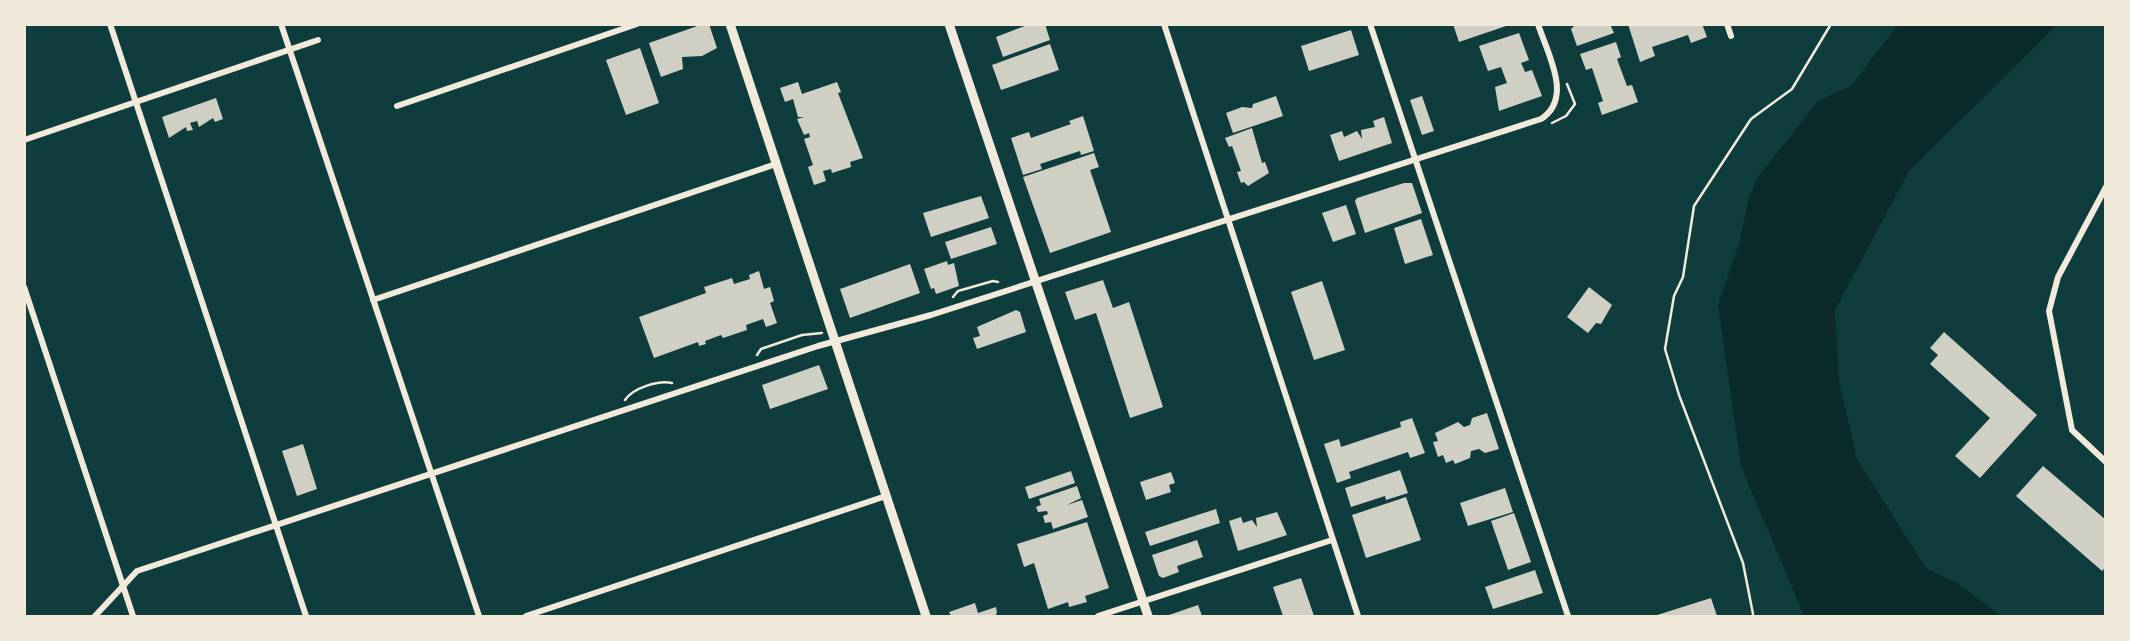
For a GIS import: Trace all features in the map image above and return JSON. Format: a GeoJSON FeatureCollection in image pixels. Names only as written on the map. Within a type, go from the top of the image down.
{"type":"FeatureCollection","features":[{"type":"Feature","properties":{"kind":"main road"},"geometry":{"type":"LineString","coordinates":[[730,24],[926,617]]}},
{"type":"Feature","properties":{"kind":"main road"},"geometry":{"type":"LineString","coordinates":[[949,24],[1148,617]]}},
{"type":"Feature","properties":{"kind":"street"},"geometry":{"type":"LineString","coordinates":[[110,24],[306,617]]}},
{"type":"Feature","properties":{"kind":"street"},"geometry":{"type":"LineString","coordinates":[[281,24],[479,617]]}},
{"type":"Feature","properties":{"kind":"street"},"geometry":{"type":"LineString","coordinates":[[397,106],[637,24]]}},
{"type":"Feature","properties":{"kind":"street"},"geometry":{"type":"LineString","coordinates":[[1164,24],[1358,617]]}},
{"type":"Feature","properties":{"kind":"street"},"geometry":{"type":"LineString","coordinates":[[1370,24],[1568,617]]}},
{"type":"Feature","properties":{"kind":"street"},"geometry":{"type":"LineString","coordinates":[[94,617],[135,572],[836,342],[1036,281],[1541,119],[1553,108],[1558,94],[1557,81],[1538,24]]}},
{"type":"Feature","properties":{"kind":"street"},"geometry":{"type":"LineString","coordinates":[[1727,24],[1731,36]]}},
{"type":"Feature","properties":{"kind":"street"},"geometry":{"type":"LineString","coordinates":[[24,140],[318,40]]}},
{"type":"Feature","properties":{"kind":"street"},"geometry":{"type":"LineString","coordinates":[[373,300],[776,164]]}},
{"type":"Feature","properties":{"kind":"street"},"geometry":{"type":"LineString","coordinates":[[2105,187],[2058,277],[2049,311],[2072,430],[2105,462]]}},
{"type":"Feature","properties":{"kind":"street"},"geometry":{"type":"LineString","coordinates":[[24,287],[133,617]]}},
{"type":"Feature","properties":{"kind":"street"},"geometry":{"type":"LineString","coordinates":[[526,617],[886,496]]}},
{"type":"Feature","properties":{"kind":"street"},"geometry":{"type":"LineString","coordinates":[[1098,617],[1332,540]]}},
{"type":"Feature","properties":{"kind":"path"},"geometry":{"type":"LineString","coordinates":[[1752,614],[1744,563],[1683,407],[1665,349],[1674,296],[1682,277],[1694,206],[1751,118],[1792,89],[1831,24]]}},
{"type":"Feature","properties":{"kind":"path"},"geometry":{"type":"LineString","coordinates":[[1559,120],[1575,104],[1570,93]]}},
{"type":"Feature","properties":{"kind":"path"},"geometry":{"type":"LineString","coordinates":[[941,301],[954,297],[958,291],[998,282]]}},
{"type":"Feature","properties":{"kind":"path"},"geometry":{"type":"LineString","coordinates":[[755,358],[761,349],[802,335],[817,334]]}},
{"type":"Feature","properties":{"kind":"path"},"geometry":{"type":"LineString","coordinates":[[623,403],[630,393],[664,381],[677,384]]}},
{"type":"Feature","properties":{"kind":"water"},"geometry":{"type":"Polygon","coordinates":[[[1898,25],[2057,25],[1909,171],[1835,310],[1839,381],[1857,459],[1926,568],[1957,583],[2001,616],[1804,616],[1741,466],[1718,305],[1740,240],[1749,197],[1758,177],[1818,101],[1851,86],[1898,25]]]}},
{"type":"Feature","properties":{"kind":"building"},"geometry":{"type":"Polygon","coordinates":[[[709,24],[717,48],[702,56],[682,57],[683,69],[661,77],[649,43],[709,24]]]}},
{"type":"Feature","properties":{"kind":"building"},"geometry":{"type":"Polygon","coordinates":[[[1030,24],[1045,24],[1050,40],[1003,57],[996,37],[1030,24]]]}},
{"type":"Feature","properties":{"kind":"building"},"geometry":{"type":"Polygon","coordinates":[[[1453,24],[1509,24],[1509,25],[1459,42],[1453,24]]]}},
{"type":"Feature","properties":{"kind":"building"},"geometry":{"type":"Polygon","coordinates":[[[1576,24],[1610,24],[1614,33],[1577,46],[1571,29],[1576,24]]]}},
{"type":"Feature","properties":{"kind":"building"},"geometry":{"type":"Polygon","coordinates":[[[1628,24],[1702,24],[1707,37],[1691,43],[1688,35],[1652,47],[1655,56],[1640,62],[1628,24]]]}},
{"type":"Feature","properties":{"kind":"building"},"geometry":{"type":"Polygon","coordinates":[[[1351,30],[1359,55],[1309,71],[1301,46],[1351,30]]]}},
{"type":"Feature","properties":{"kind":"building"},"geometry":{"type":"Polygon","coordinates":[[[1519,33],[1529,60],[1521,63],[1525,72],[1532,70],[1542,96],[1499,111],[1495,87],[1507,83],[1501,67],[1488,71],[1479,46],[1519,33]]]}},
{"type":"Feature","properties":{"kind":"building"},"geometry":{"type":"Polygon","coordinates":[[[1616,42],[1621,57],[1617,59],[1627,86],[1632,85],[1638,102],[1602,115],[1598,103],[1603,101],[1592,68],[1586,70],[1580,54],[1616,42]]]}},
{"type":"Feature","properties":{"kind":"building"},"geometry":{"type":"Polygon","coordinates":[[[1050,44],[1059,70],[1001,90],[992,65],[1050,44]]]}},
{"type":"Feature","properties":{"kind":"building"},"geometry":{"type":"Polygon","coordinates":[[[640,48],[659,103],[626,115],[606,60],[640,48]]]}},
{"type":"Feature","properties":{"kind":"building"},"geometry":{"type":"Polygon","coordinates":[[[798,82],[802,94],[837,82],[841,92],[838,93],[863,158],[850,162],[851,167],[832,173],[831,169],[823,171],[826,181],[814,185],[808,167],[813,165],[804,139],[810,137],[809,133],[804,135],[797,119],[804,117],[798,117],[793,99],[785,102],[780,88],[798,82]]]}},
{"type":"Feature","properties":{"kind":"building"},"geometry":{"type":"Polygon","coordinates":[[[1276,96],[1283,116],[1233,133],[1226,113],[1242,107],[1252,108],[1253,104],[1276,96]]]}},
{"type":"Feature","properties":{"kind":"building"},"geometry":{"type":"Polygon","coordinates":[[[1422,96],[1434,131],[1422,135],[1410,100],[1422,96]]]}},
{"type":"Feature","properties":{"kind":"building"},"geometry":{"type":"Polygon","coordinates":[[[216,98],[223,119],[215,122],[213,118],[199,127],[197,121],[190,123],[193,130],[187,131],[186,127],[169,138],[162,117],[216,98]]]}},
{"type":"Feature","properties":{"kind":"building"},"geometry":{"type":"Polygon","coordinates":[[[1083,116],[1094,151],[1081,155],[1080,151],[1040,164],[1042,169],[1023,175],[1011,138],[1029,132],[1031,138],[1071,124],[1069,121],[1083,116]]]}},
{"type":"Feature","properties":{"kind":"building"},"geometry":{"type":"Polygon","coordinates":[[[1384,117],[1392,143],[1339,161],[1330,135],[1342,131],[1344,137],[1357,131],[1362,139],[1361,130],[1375,127],[1373,121],[1384,117]]]}},
{"type":"Feature","properties":{"kind":"building"},"geometry":{"type":"Polygon","coordinates":[[[1252,128],[1262,163],[1265,162],[1269,173],[1248,186],[1244,182],[1241,183],[1237,172],[1241,171],[1232,146],[1229,147],[1225,138],[1252,128]]]}},
{"type":"Feature","properties":{"kind":"building"},"geometry":{"type":"Polygon","coordinates":[[[1094,153],[1099,167],[1090,170],[1111,232],[1050,253],[1023,177],[1094,153]]]}},
{"type":"Feature","properties":{"kind":"building"},"geometry":{"type":"Polygon","coordinates":[[[1404,183],[1412,183],[1422,213],[1365,233],[1355,201],[1357,198],[1404,183]]]}},
{"type":"Feature","properties":{"kind":"building"},"geometry":{"type":"Polygon","coordinates":[[[981,196],[989,218],[931,237],[923,213],[981,196]]]}},
{"type":"Feature","properties":{"kind":"building"},"geometry":{"type":"Polygon","coordinates":[[[1346,205],[1356,234],[1333,242],[1322,213],[1346,205]]]}},
{"type":"Feature","properties":{"kind":"building"},"geometry":{"type":"Polygon","coordinates":[[[1421,219],[1433,255],[1405,264],[1394,228],[1421,219]]]}},
{"type":"Feature","properties":{"kind":"building"},"geometry":{"type":"Polygon","coordinates":[[[991,227],[997,244],[951,259],[945,242],[991,227]]]}},
{"type":"Feature","properties":{"kind":"building"},"geometry":{"type":"Polygon","coordinates":[[[947,261],[948,265],[954,263],[959,286],[936,294],[934,288],[931,289],[924,269],[947,261]]]}},
{"type":"Feature","properties":{"kind":"building"},"geometry":{"type":"Polygon","coordinates":[[[910,264],[920,293],[850,318],[840,289],[910,264]]]}},
{"type":"Feature","properties":{"kind":"building"},"geometry":{"type":"Polygon","coordinates":[[[759,271],[764,289],[770,287],[774,301],[770,303],[777,323],[766,327],[763,319],[746,325],[747,330],[723,338],[721,335],[705,341],[706,344],[699,346],[698,342],[654,358],[639,317],[706,293],[704,287],[732,278],[734,284],[750,279],[749,275],[759,271]]]}},
{"type":"Feature","properties":{"kind":"building"},"geometry":{"type":"Polygon","coordinates":[[[1103,280],[1113,308],[1129,302],[1163,407],[1130,418],[1096,313],[1075,320],[1065,292],[1103,280]]]}},
{"type":"Feature","properties":{"kind":"building"},"geometry":{"type":"Polygon","coordinates":[[[1322,281],[1345,350],[1314,360],[1291,292],[1322,281]]]}},
{"type":"Feature","properties":{"kind":"building"},"geometry":{"type":"Polygon","coordinates":[[[1589,287],[1612,305],[1601,324],[1596,323],[1588,333],[1567,317],[1589,287]]]}},
{"type":"Feature","properties":{"kind":"building"},"geometry":{"type":"Polygon","coordinates":[[[1016,310],[1020,312],[1026,332],[977,349],[973,338],[980,336],[977,327],[1016,310]]]}},
{"type":"Feature","properties":{"kind":"building"},"geometry":{"type":"Polygon","coordinates":[[[1944,332],[2037,415],[1980,478],[1955,456],[1990,418],[1930,364],[1938,355],[1930,348],[1944,332]]]}},
{"type":"Feature","properties":{"kind":"building"},"geometry":{"type":"Polygon","coordinates":[[[819,365],[828,389],[770,409],[762,385],[819,365]]]}},
{"type":"Feature","properties":{"kind":"building"},"geometry":{"type":"Polygon","coordinates":[[[1487,413],[1499,449],[1485,453],[1479,449],[1471,451],[1470,458],[1455,464],[1453,460],[1446,463],[1443,455],[1438,457],[1433,442],[1438,441],[1435,433],[1458,422],[1464,427],[1470,425],[1472,418],[1487,413]]]}},
{"type":"Feature","properties":{"kind":"building"},"geometry":{"type":"Polygon","coordinates":[[[1412,418],[1425,453],[1410,458],[1408,452],[1349,472],[1351,478],[1337,483],[1324,444],[1339,439],[1341,447],[1401,427],[1400,422],[1412,418]]]}},
{"type":"Feature","properties":{"kind":"building"},"geometry":{"type":"Polygon","coordinates":[[[303,444],[317,489],[297,496],[282,451],[303,444]]]}},
{"type":"Feature","properties":{"kind":"building"},"geometry":{"type":"Polygon","coordinates":[[[2043,466],[2106,520],[2106,567],[2102,571],[2016,496],[2043,466]]]}},
{"type":"Feature","properties":{"kind":"building"},"geometry":{"type":"Polygon","coordinates":[[[1400,470],[1408,493],[1386,500],[1385,496],[1351,507],[1345,488],[1400,470]]]}},
{"type":"Feature","properties":{"kind":"building"},"geometry":{"type":"Polygon","coordinates":[[[1071,471],[1075,483],[1029,499],[1025,487],[1071,471]]]}},
{"type":"Feature","properties":{"kind":"building"},"geometry":{"type":"Polygon","coordinates":[[[1171,472],[1175,483],[1169,485],[1171,492],[1146,500],[1140,482],[1171,472]]]}},
{"type":"Feature","properties":{"kind":"building"},"geometry":{"type":"Polygon","coordinates":[[[1077,486],[1081,498],[1067,505],[1082,500],[1088,517],[1053,529],[1051,522],[1045,523],[1043,516],[1048,514],[1047,511],[1038,512],[1036,507],[1041,505],[1039,499],[1077,486]]]}},
{"type":"Feature","properties":{"kind":"building"},"geometry":{"type":"Polygon","coordinates":[[[1505,488],[1513,512],[1468,526],[1460,503],[1505,488]]]}},
{"type":"Feature","properties":{"kind":"building"},"geometry":{"type":"Polygon","coordinates":[[[1406,497],[1421,540],[1366,558],[1352,515],[1406,497]]]}},
{"type":"Feature","properties":{"kind":"building"},"geometry":{"type":"Polygon","coordinates":[[[1216,509],[1220,523],[1150,546],[1145,532],[1216,509]]]}},
{"type":"Feature","properties":{"kind":"building"},"geometry":{"type":"Polygon","coordinates":[[[1277,512],[1287,535],[1238,551],[1229,521],[1241,517],[1243,523],[1252,520],[1257,527],[1256,518],[1277,512]]]}},
{"type":"Feature","properties":{"kind":"building"},"geometry":{"type":"Polygon","coordinates":[[[1514,513],[1531,562],[1508,570],[1491,521],[1514,513]]]}},
{"type":"Feature","properties":{"kind":"building"},"geometry":{"type":"Polygon","coordinates":[[[1087,522],[1109,588],[1085,596],[1087,602],[1069,607],[1068,602],[1048,609],[1034,563],[1024,567],[1017,544],[1087,522]]]}},
{"type":"Feature","properties":{"kind":"building"},"geometry":{"type":"Polygon","coordinates":[[[1197,540],[1203,557],[1177,566],[1179,572],[1163,578],[1159,576],[1152,555],[1197,540]]]}},
{"type":"Feature","properties":{"kind":"building"},"geometry":{"type":"Polygon","coordinates":[[[1535,570],[1543,593],[1493,609],[1485,587],[1535,570]]]}},
{"type":"Feature","properties":{"kind":"building"},"geometry":{"type":"Polygon","coordinates":[[[1301,578],[1314,616],[1283,616],[1273,587],[1301,578]]]}},
{"type":"Feature","properties":{"kind":"building"},"geometry":{"type":"Polygon","coordinates":[[[1711,598],[1717,616],[1654,616],[1711,598]]]}},
{"type":"Feature","properties":{"kind":"building"},"geometry":{"type":"Polygon","coordinates":[[[975,603],[978,613],[996,607],[997,613],[995,616],[951,616],[949,612],[975,603]]]}},
{"type":"Feature","properties":{"kind":"building"},"geometry":{"type":"Polygon","coordinates":[[[1198,605],[1202,616],[1166,616],[1198,605]]]}}]}
